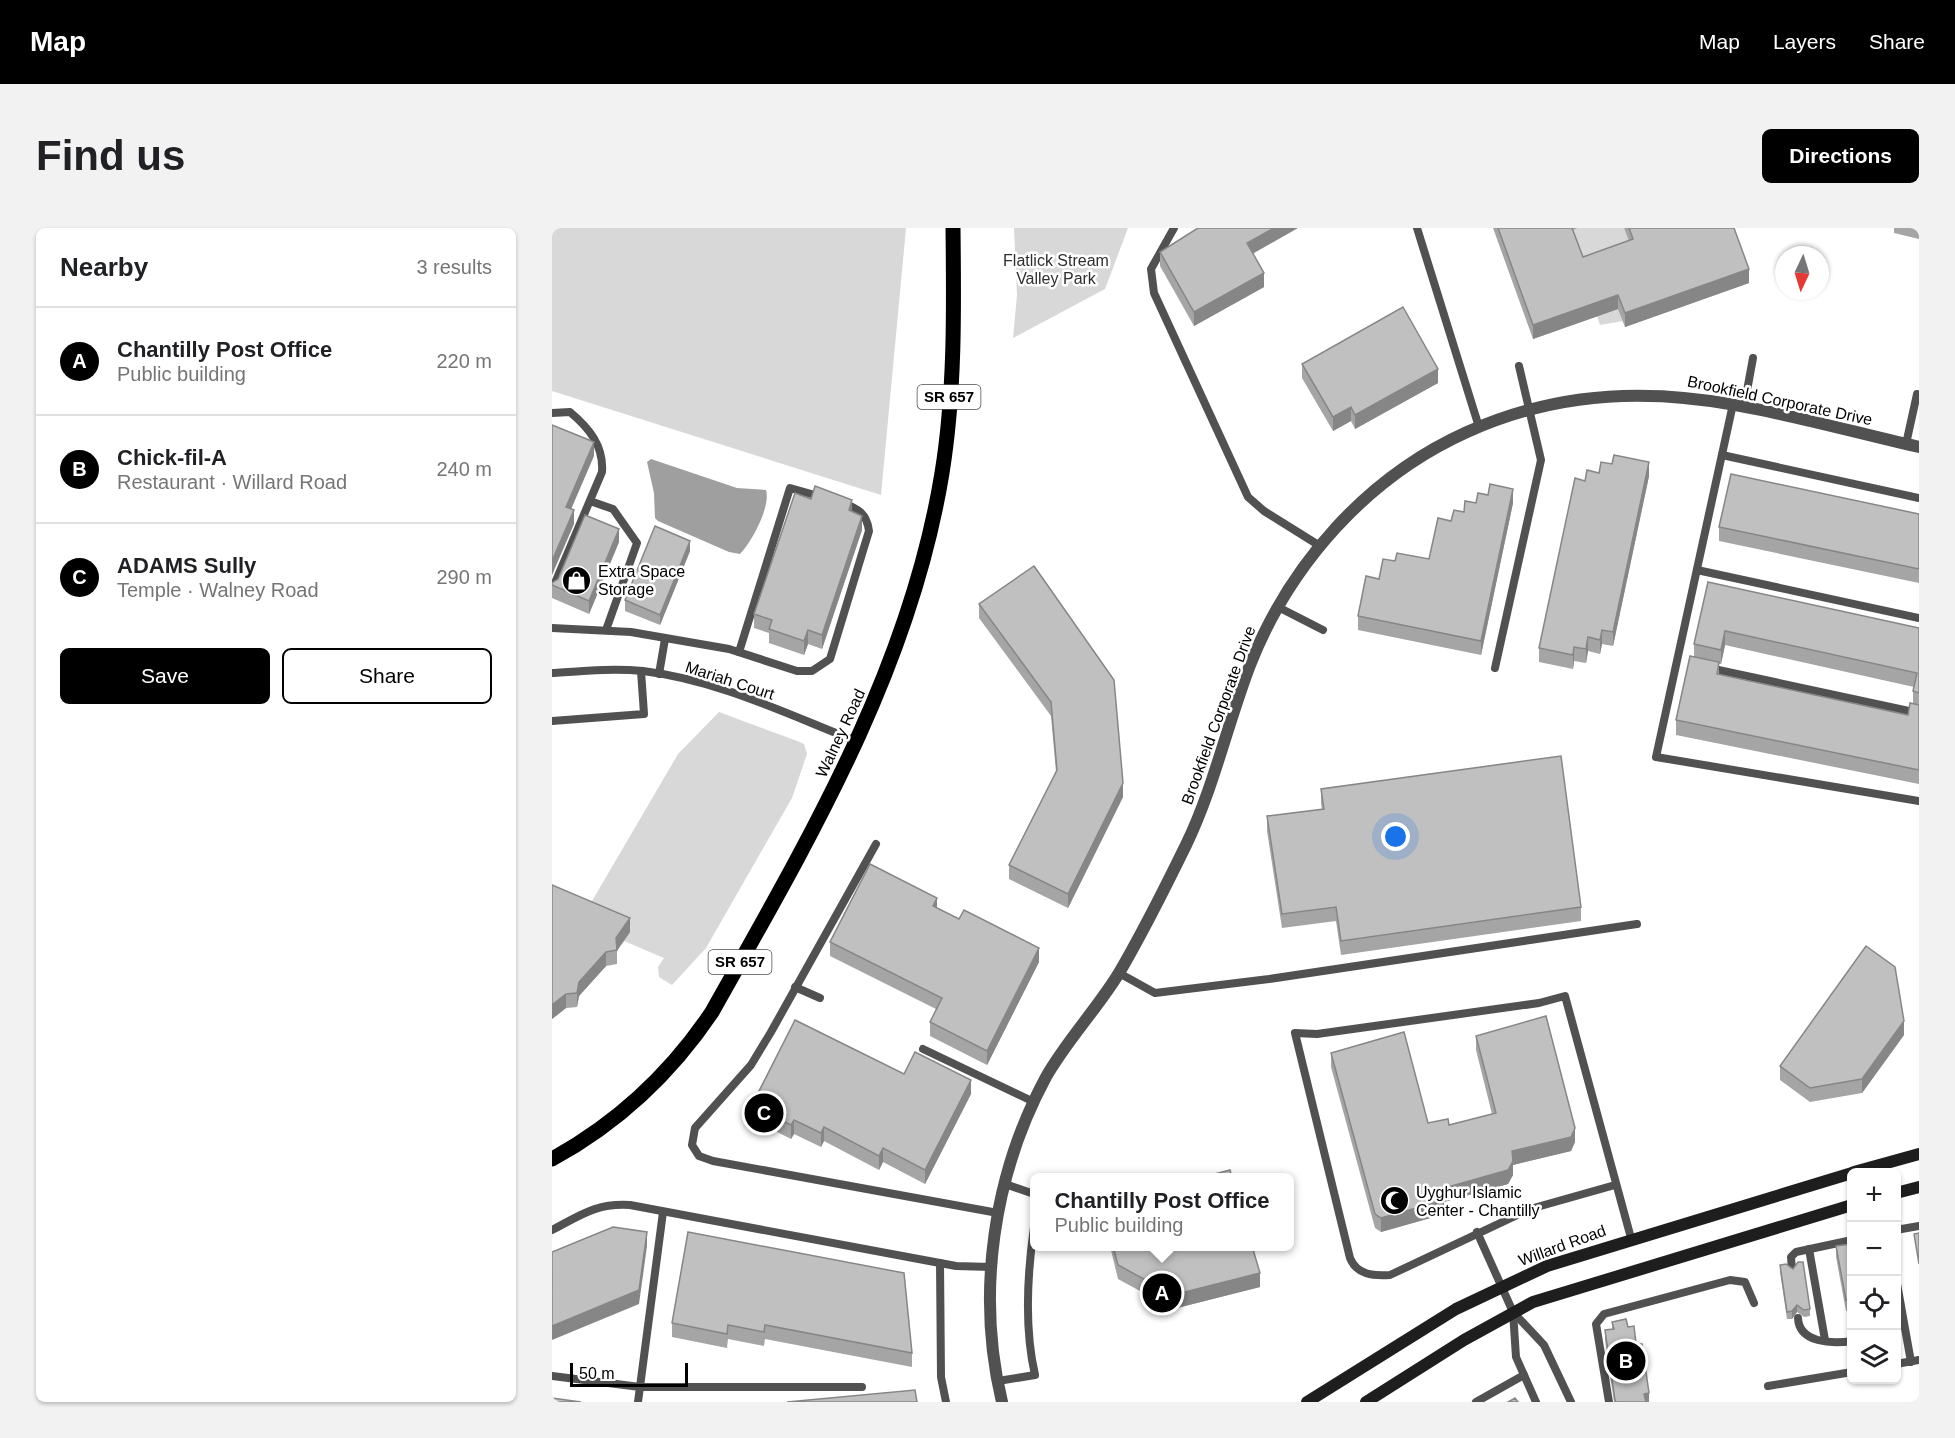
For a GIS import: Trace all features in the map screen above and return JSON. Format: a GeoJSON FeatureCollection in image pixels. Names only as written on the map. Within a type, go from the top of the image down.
{"type":"FeatureCollection","features":[{"type":"Feature","properties":{"kind":"main road","name":"Walney Road"},"geometry":{"type":"LineString","coordinates":[[552,1159],[611,1121],[692,1042],[736,969],[857,742],[899,641],[914,596],[942,473],[951,372],[953,228]]}},
{"type":"Feature","properties":{"kind":"main road","name":"Willard Road"},"geometry":{"type":"LineString","coordinates":[[1870,1168],[1919,1154]]}},
{"type":"Feature","properties":{"kind":"main road","name":"Willard Road"},"geometry":{"type":"LineString","coordinates":[[1307,1402],[1456,1309],[1547,1266],[1631,1238],[1847,1175]]}},
{"type":"Feature","properties":{"kind":"main road"},"geometry":{"type":"LineString","coordinates":[[1901,1192],[1919,1187]]}},
{"type":"Feature","properties":{"kind":"main road"},"geometry":{"type":"LineString","coordinates":[[1366,1402],[1512,1312],[1560,1292],[1847,1206]]}},
{"type":"Feature","properties":{"kind":"street","name":"Brookfield Corporate Drive"},"geometry":{"type":"LineString","coordinates":[[1002,1402],[991,1326],[991,1267],[998,1213],[1016,1147],[1034,1102],[1057,1059],[1119,973],[1185,847],[1210,788],[1250,667],[1278,607],[1320,546],[1354,509],[1395,474],[1441,445],[1479,427],[1530,410],[1578,399],[1637,394],[1695,398],[1738,405],[1919,447]]}},
{"type":"Feature","properties":{"kind":"lane"},"geometry":{"type":"LineString","coordinates":[[1174,228],[1151,269],[1154,293],[1248,497],[1264,511],[1320,546]]}},
{"type":"Feature","properties":{"kind":"lane"},"geometry":{"type":"LineString","coordinates":[[1417,228],[1479,427]]}},
{"type":"Feature","properties":{"kind":"lane"},"geometry":{"type":"LineString","coordinates":[[1752,358],[1722,455],[1656,758],[1919,801]]}},
{"type":"Feature","properties":{"kind":"lane"},"geometry":{"type":"LineString","coordinates":[[1495,668],[1541,460],[1519,366]]}},
{"type":"Feature","properties":{"kind":"lane"},"geometry":{"type":"LineString","coordinates":[[1906,444],[1917,394]]}},
{"type":"Feature","properties":{"kind":"lane"},"geometry":{"type":"LineString","coordinates":[[552,413],[570,412],[598,443],[603,457],[602,472],[552,590]]}},
{"type":"Feature","properties":{"kind":"lane"},"geometry":{"type":"LineString","coordinates":[[1722,455],[1919,498]]}},
{"type":"Feature","properties":{"kind":"lane"},"geometry":{"type":"LineString","coordinates":[[552,628],[631,632],[739,652],[797,671],[812,671],[823,666],[830,659],[869,531],[868,521],[857,507],[790,488],[739,652]]}},
{"type":"Feature","properties":{"kind":"lane"},"geometry":{"type":"LineString","coordinates":[[590,501],[613,509],[637,543],[606,630]]}},
{"type":"Feature","properties":{"kind":"lane"},"geometry":{"type":"LineString","coordinates":[[1697,570],[1919,618]]}},
{"type":"Feature","properties":{"kind":"lane"},"geometry":{"type":"LineString","coordinates":[[1278,607],[1323,630]]}},
{"type":"Feature","properties":{"kind":"lane"},"geometry":{"type":"LineString","coordinates":[[659,674],[665,639]]}},
{"type":"Feature","properties":{"kind":"lane"},"geometry":{"type":"LineString","coordinates":[[1677,661],[1689,664]]}},
{"type":"Feature","properties":{"kind":"lane"},"geometry":{"type":"LineString","coordinates":[[1700,666],[1919,713]]}},
{"type":"Feature","properties":{"kind":"lane","name":"Mariah Court"},"geometry":{"type":"LineString","coordinates":[[552,672],[641,671],[720,688],[857,742]]}},
{"type":"Feature","properties":{"kind":"lane"},"geometry":{"type":"LineString","coordinates":[[552,721],[644,714],[641,671]]}},
{"type":"Feature","properties":{"kind":"lane"},"geometry":{"type":"LineString","coordinates":[[876,844],[751,1065],[695,1128],[692,1144],[699,1156],[713,1161],[998,1213]]}},
{"type":"Feature","properties":{"kind":"lane"},"geometry":{"type":"LineString","coordinates":[[1119,973],[1155,993],[1269,979],[1637,924]]}},
{"type":"Feature","properties":{"kind":"lane"},"geometry":{"type":"LineString","coordinates":[[795,987],[820,998]]}},
{"type":"Feature","properties":{"kind":"lane"},"geometry":{"type":"LineString","coordinates":[[1616,1185],[1530,1209],[1390,1275],[1369,1275],[1353,1266],[1295,1033],[1317,1034],[1527,1005],[1565,996],[1631,1238]]}},
{"type":"Feature","properties":{"kind":"lane"},"geometry":{"type":"LineString","coordinates":[[923,1049],[1034,1102]]}},
{"type":"Feature","properties":{"kind":"lane"},"geometry":{"type":"LineString","coordinates":[[1005,1184],[1030,1192]]}},
{"type":"Feature","properties":{"kind":"lane"},"geometry":{"type":"LineString","coordinates":[[552,1230],[594,1208],[612,1204],[940,1263],[991,1267]]}},
{"type":"Feature","properties":{"kind":"lane"},"geometry":{"type":"LineString","coordinates":[[638,1402],[663,1212]]}},
{"type":"Feature","properties":{"kind":"lane"},"geometry":{"type":"LineString","coordinates":[[1901,1229],[1919,1226]]}},
{"type":"Feature","properties":{"kind":"lane"},"geometry":{"type":"LineString","coordinates":[[1477,1232],[1512,1312],[1516,1357],[1536,1402]]}},
{"type":"Feature","properties":{"kind":"lane"},"geometry":{"type":"LineString","coordinates":[[1792,1270],[1791,1257],[1796,1252],[1847,1241]]}},
{"type":"Feature","properties":{"kind":"lane"},"geometry":{"type":"LineString","coordinates":[[1809,1249],[1825,1340]]}},
{"type":"Feature","properties":{"kind":"lane"},"geometry":{"type":"LineString","coordinates":[[998,1381],[1035,1375],[1031,1357],[1028,1300],[1033,1251]]}},
{"type":"Feature","properties":{"kind":"lane"},"geometry":{"type":"LineString","coordinates":[[940,1263],[940,1377],[946,1402]]}},
{"type":"Feature","properties":{"kind":"lane"},"geometry":{"type":"LineString","coordinates":[[1609,1402],[1596,1324],[1604,1314],[1730,1280],[1744,1282],[1754,1304]]}},
{"type":"Feature","properties":{"kind":"lane"},"geometry":{"type":"LineString","coordinates":[[1901,1304],[1915,1361]]}},
{"type":"Feature","properties":{"kind":"lane"},"geometry":{"type":"LineString","coordinates":[[1512,1312],[1544,1345],[1571,1402]]}},
{"type":"Feature","properties":{"kind":"lane"},"geometry":{"type":"LineString","coordinates":[[1798,1318],[1798,1326],[1804,1334],[1815,1340],[1847,1341]]}},
{"type":"Feature","properties":{"kind":"lane"},"geometry":{"type":"LineString","coordinates":[[1901,1332],[1906,1331]]}},
{"type":"Feature","properties":{"kind":"lane"},"geometry":{"type":"LineString","coordinates":[[1768,1386],[1847,1373]]}},
{"type":"Feature","properties":{"kind":"lane"},"geometry":{"type":"LineString","coordinates":[[1476,1402],[1524,1375]]}},
{"type":"Feature","properties":{"kind":"lane"},"geometry":{"type":"LineString","coordinates":[[552,1376],[640,1387],[862,1387]]}},
{"type":"Feature","properties":{"kind":"green space"},"geometry":{"type":"Polygon","coordinates":[[[552,228],[906,228],[881,495],[552,391],[552,228]]]}},
{"type":"Feature","properties":{"kind":"green space","name":"Flatlick Stream Valley Park"},"geometry":{"type":"Polygon","coordinates":[[[1014,228],[1128,228],[1105,289],[1013,338],[1017,295],[1014,228]]]}},
{"type":"Feature","properties":{"kind":"green space"},"geometry":{"type":"Polygon","coordinates":[[[1578,228],[1624,228],[1628,237],[1653,228],[1623,321],[1600,325],[1569,231],[1578,228]]]}},
{"type":"Feature","properties":{"kind":"green space"},"geometry":{"type":"Polygon","coordinates":[[[719,712],[800,742],[804,744],[807,754],[792,798],[706,948],[672,985],[659,977],[658,967],[664,958],[624,941],[585,913],[678,754],[719,712]]]}},
{"type":"Feature","properties":{"kind":"shaded area"},"geometry":{"type":"Polygon","coordinates":[[[651,459],[737,488],[766,490],[766,505],[763,514],[750,541],[740,554],[729,552],[655,518],[654,493],[647,462],[651,459]]]}},
{"type":"Feature","properties":{"kind":"building"},"geometry":{"type":"Polygon","coordinates":[[[1198,228],[1274,228],[1247,243],[1264,273],[1194,312],[1160,252],[1198,228]]]}},
{"type":"Feature","properties":{"kind":"building"},"geometry":{"type":"Polygon","coordinates":[[[1498,228],[1572,228],[1583,257],[1633,239],[1629,228],[1734,228],[1749,269],[1625,313],[1618,295],[1533,325],[1498,228]]]}},
{"type":"Feature","properties":{"kind":"building"},"geometry":{"type":"Polygon","coordinates":[[[1403,307],[1438,369],[1355,415],[1351,407],[1333,417],[1302,364],[1403,307]]]}},
{"type":"Feature","properties":{"kind":"building"},"geometry":{"type":"Polygon","coordinates":[[[552,425],[594,442],[566,507],[574,510],[552,561],[552,425]]]}},
{"type":"Feature","properties":{"kind":"building"},"geometry":{"type":"Polygon","coordinates":[[[1614,455],[1649,462],[1613,632],[1602,630],[1600,640],[1588,637],[1586,649],[1574,647],[1573,655],[1539,648],[1575,478],[1585,481],[1587,470],[1599,473],[1601,462],[1612,464],[1614,455]]]}},
{"type":"Feature","properties":{"kind":"building"},"geometry":{"type":"Polygon","coordinates":[[[1731,474],[1919,514],[1919,569],[1719,527],[1731,474]]]}},
{"type":"Feature","properties":{"kind":"building"},"geometry":{"type":"Polygon","coordinates":[[[1490,484],[1513,489],[1481,641],[1358,616],[1366,576],[1379,579],[1383,559],[1395,561],[1397,553],[1429,559],[1438,518],[1451,521],[1454,510],[1464,512],[1465,501],[1476,503],[1478,493],[1488,495],[1490,484]]]}},
{"type":"Feature","properties":{"kind":"building"},"geometry":{"type":"Polygon","coordinates":[[[815,486],[852,500],[849,510],[862,516],[822,635],[808,630],[804,641],[769,629],[772,620],[754,614],[795,493],[811,499],[815,486]]]}},
{"type":"Feature","properties":{"kind":"building"},"geometry":{"type":"Polygon","coordinates":[[[585,515],[619,529],[589,601],[552,585],[558,579],[585,515]]]}},
{"type":"Feature","properties":{"kind":"building"},"geometry":{"type":"Polygon","coordinates":[[[655,526],[690,541],[660,615],[625,600],[655,526]]]}},
{"type":"Feature","properties":{"kind":"building"},"geometry":{"type":"Polygon","coordinates":[[[1034,566],[1114,680],[1123,783],[1068,894],[1009,865],[1057,770],[1051,702],[979,604],[1034,566]]]}},
{"type":"Feature","properties":{"kind":"building"},"geometry":{"type":"Polygon","coordinates":[[[1708,582],[1919,628],[1919,693],[1913,691],[1917,673],[1725,631],[1721,650],[1694,644],[1708,582]]]}},
{"type":"Feature","properties":{"kind":"building"},"geometry":{"type":"Polygon","coordinates":[[[1690,656],[1719,662],[1717,674],[1908,715],[1910,703],[1919,705],[1919,770],[1676,720],[1690,656]]]}},
{"type":"Feature","properties":{"kind":"building"},"geometry":{"type":"Polygon","coordinates":[[[1561,756],[1581,907],[1341,941],[1336,907],[1282,914],[1267,816],[1324,809],[1321,789],[1561,756]]]}},
{"type":"Feature","properties":{"kind":"building"},"geometry":{"type":"Polygon","coordinates":[[[870,864],[937,898],[933,906],[959,919],[964,910],[1039,948],[987,1051],[930,1022],[942,998],[830,942],[870,864]]]}},
{"type":"Feature","properties":{"kind":"building"},"geometry":{"type":"Polygon","coordinates":[[[552,885],[630,918],[616,938],[617,950],[606,952],[579,982],[577,993],[566,994],[552,1005],[552,885]]]}},
{"type":"Feature","properties":{"kind":"building"},"geometry":{"type":"Polygon","coordinates":[[[1866,946],[1895,967],[1904,1021],[1862,1079],[1810,1088],[1780,1066],[1866,946]]]}},
{"type":"Feature","properties":{"kind":"building"},"geometry":{"type":"Polygon","coordinates":[[[1546,1016],[1575,1128],[1571,1137],[1512,1151],[1513,1161],[1508,1170],[1444,1188],[1441,1201],[1381,1218],[1375,1214],[1331,1053],[1404,1032],[1428,1123],[1448,1119],[1449,1125],[1496,1113],[1476,1036],[1546,1016]]]}},
{"type":"Feature","properties":{"kind":"building"},"geometry":{"type":"Polygon","coordinates":[[[795,1020],[904,1074],[915,1052],[971,1080],[925,1170],[883,1148],[879,1156],[824,1127],[821,1133],[794,1120],[791,1125],[752,1105],[795,1020]]]}},
{"type":"Feature","properties":{"kind":"building"},"geometry":{"type":"Polygon","coordinates":[[[613,1227],[647,1232],[639,1290],[552,1326],[552,1252],[613,1227]]]}},
{"type":"Feature","properties":{"kind":"building"},"geometry":{"type":"Polygon","coordinates":[[[688,1232],[904,1273],[912,1353],[765,1325],[764,1332],[728,1325],[727,1334],[672,1323],[688,1232]]]}},
{"type":"Feature","properties":{"kind":"building"},"geometry":{"type":"Polygon","coordinates":[[[1919,1233],[1919,1264],[1914,1234],[1919,1233]]]}},
{"type":"Feature","properties":{"kind":"building"},"geometry":{"type":"Polygon","coordinates":[[[1847,1245],[1846,1300],[1836,1246],[1847,1245]]]}},
{"type":"Feature","properties":{"kind":"building"},"geometry":{"type":"Polygon","coordinates":[[[1114,1251],[1253,1251],[1260,1273],[1173,1295],[1118,1265],[1114,1251]]]}},
{"type":"Feature","properties":{"kind":"building"},"geometry":{"type":"Polygon","coordinates":[[[1798,1262],[1803,1262],[1810,1309],[1804,1310],[1797,1305],[1792,1311],[1787,1312],[1780,1265],[1786,1264],[1793,1269],[1798,1262]]]}},
{"type":"Feature","properties":{"kind":"building"},"geometry":{"type":"Polygon","coordinates":[[[1626,1319],[1628,1327],[1634,1326],[1636,1344],[1642,1344],[1649,1393],[1644,1394],[1646,1402],[1616,1402],[1615,1400],[1605,1330],[1614,1329],[1612,1322],[1626,1319]]]}},
{"type":"Feature","properties":{"kind":"building"},"geometry":{"type":"Polygon","coordinates":[[[915,1390],[917,1402],[787,1402],[915,1390]]]}},
{"type":"Feature","properties":{"kind":"building"},"geometry":{"type":"Polygon","coordinates":[[[552,1398],[581,1402],[552,1402],[552,1398]]]}},
{"type":"Feature","properties":{"kind":"place","name":"Extra Space Storage"},"geometry":{"type":"Point","coordinates":[577,580]}},
{"type":"Feature","properties":{"kind":"place","name":"ADAMS Sully"},"geometry":{"type":"Point","coordinates":[764,1113]}},
{"type":"Feature","properties":{"kind":"place","name":"Uyghur Islamic Center - Chantilly"},"geometry":{"type":"Point","coordinates":[1395,1201]}},
{"type":"Feature","properties":{"kind":"place","name":"Chantilly Post Office"},"geometry":{"type":"Point","coordinates":[1162,1293]}},
{"type":"Feature","properties":{"kind":"place","name":"Chick-fil-A"},"geometry":{"type":"Point","coordinates":[1626,1361]}}]}
